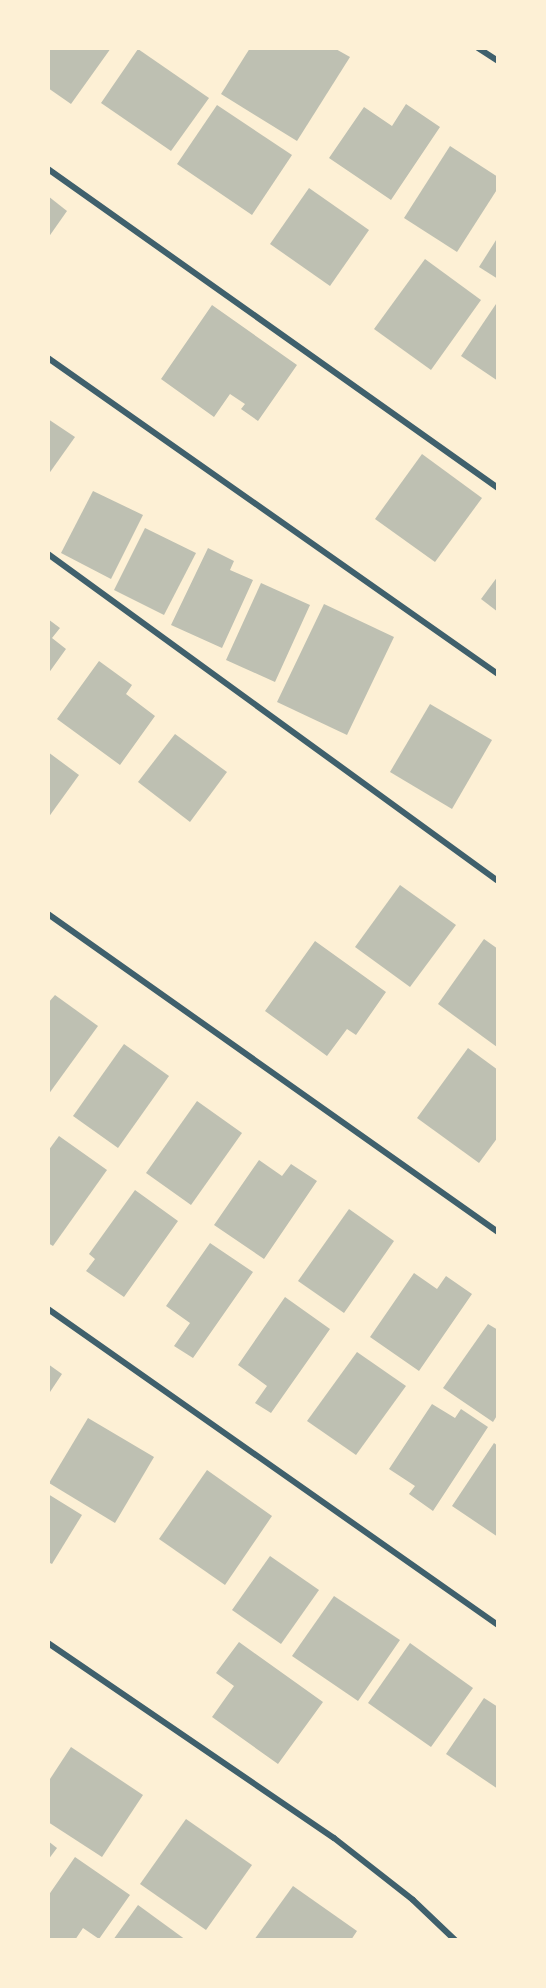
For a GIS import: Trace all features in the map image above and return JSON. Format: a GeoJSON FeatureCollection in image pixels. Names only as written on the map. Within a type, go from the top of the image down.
{"type":"FeatureCollection","features":[{"type":"Feature","properties":{"kind":"street"},"geometry":{"type":"LineString","coordinates":[[478,48],[498,61]]}},
{"type":"Feature","properties":{"kind":"street"},"geometry":{"type":"LineString","coordinates":[[48,169],[498,488]]}},
{"type":"Feature","properties":{"kind":"street"},"geometry":{"type":"LineString","coordinates":[[48,358],[498,674]]}},
{"type":"Feature","properties":{"kind":"street"},"geometry":{"type":"LineString","coordinates":[[48,554],[498,881]]}},
{"type":"Feature","properties":{"kind":"street"},"geometry":{"type":"LineString","coordinates":[[48,914],[498,1232]]}},
{"type":"Feature","properties":{"kind":"street"},"geometry":{"type":"LineString","coordinates":[[48,1309],[498,1625]]}},
{"type":"Feature","properties":{"kind":"street"},"geometry":{"type":"LineString","coordinates":[[48,1643],[334,1838],[413,1899],[455,1940]]}},
{"type":"Feature","properties":{"kind":"building"},"geometry":{"type":"Polygon","coordinates":[[[48,48],[111,48],[71,104],[48,88],[48,48]]]}},
{"type":"Feature","properties":{"kind":"building"},"geometry":{"type":"Polygon","coordinates":[[[250,48],[334,48],[350,57],[297,141],[221,94],[250,48]]]}},
{"type":"Feature","properties":{"kind":"building"},"geometry":{"type":"Polygon","coordinates":[[[138,49],[209,98],[171,151],[101,103],[138,49]]]}},
{"type":"Feature","properties":{"kind":"building"},"geometry":{"type":"Polygon","coordinates":[[[406,104],[440,127],[391,200],[329,158],[364,107],[392,126],[406,104]]]}},
{"type":"Feature","properties":{"kind":"building"},"geometry":{"type":"Polygon","coordinates":[[[217,105],[292,155],[252,215],[177,164],[217,105]]]}},
{"type":"Feature","properties":{"kind":"building"},"geometry":{"type":"Polygon","coordinates":[[[450,146],[498,177],[498,188],[457,252],[404,218],[450,146]]]}},
{"type":"Feature","properties":{"kind":"building"},"geometry":{"type":"Polygon","coordinates":[[[309,188],[369,230],[330,286],[270,244],[309,188]]]}},
{"type":"Feature","properties":{"kind":"building"},"geometry":{"type":"Polygon","coordinates":[[[48,196],[67,211],[48,238],[48,196]]]}},
{"type":"Feature","properties":{"kind":"building"},"geometry":{"type":"Polygon","coordinates":[[[498,237],[498,279],[479,267],[498,237]]]}},
{"type":"Feature","properties":{"kind":"building"},"geometry":{"type":"Polygon","coordinates":[[[425,259],[481,300],[431,370],[374,329],[425,259]]]}},
{"type":"Feature","properties":{"kind":"building"},"geometry":{"type":"Polygon","coordinates":[[[498,301],[498,381],[461,356],[498,301]]]}},
{"type":"Feature","properties":{"kind":"building"},"geometry":{"type":"Polygon","coordinates":[[[212,305],[297,365],[258,421],[241,409],[245,404],[230,394],[214,417],[161,379],[212,305]]]}},
{"type":"Feature","properties":{"kind":"building"},"geometry":{"type":"Polygon","coordinates":[[[48,419],[75,437],[48,475],[48,419]]]}},
{"type":"Feature","properties":{"kind":"building"},"geometry":{"type":"Polygon","coordinates":[[[422,454],[482,498],[435,562],[375,519],[422,454]]]}},
{"type":"Feature","properties":{"kind":"building"},"geometry":{"type":"Polygon","coordinates":[[[93,491],[143,515],[111,579],[61,553],[93,491]]]}},
{"type":"Feature","properties":{"kind":"building"},"geometry":{"type":"Polygon","coordinates":[[[145,528],[196,553],[164,615],[114,590],[145,528]]]}},
{"type":"Feature","properties":{"kind":"building"},"geometry":{"type":"Polygon","coordinates":[[[208,548],[234,561],[230,570],[253,580],[222,648],[171,625],[208,548]]]}},
{"type":"Feature","properties":{"kind":"building"},"geometry":{"type":"Polygon","coordinates":[[[498,576],[498,612],[481,599],[498,576]]]}},
{"type":"Feature","properties":{"kind":"building"},"geometry":{"type":"Polygon","coordinates":[[[261,583],[310,605],[275,682],[226,660],[261,583]]]}},
{"type":"Feature","properties":{"kind":"building"},"geometry":{"type":"Polygon","coordinates":[[[324,604],[394,637],[347,735],[277,702],[324,604]]]}},
{"type":"Feature","properties":{"kind":"building"},"geometry":{"type":"Polygon","coordinates":[[[48,619],[60,628],[52,638],[66,649],[48,674],[48,619]]]}},
{"type":"Feature","properties":{"kind":"building"},"geometry":{"type":"Polygon","coordinates":[[[99,661],[132,685],[126,694],[155,716],[120,765],[57,719],[99,661]]]}},
{"type":"Feature","properties":{"kind":"building"},"geometry":{"type":"Polygon","coordinates":[[[430,704],[492,740],[452,809],[390,772],[430,704]]]}},
{"type":"Feature","properties":{"kind":"building"},"geometry":{"type":"Polygon","coordinates":[[[175,734],[227,772],[190,822],[138,782],[175,734]]]}},
{"type":"Feature","properties":{"kind":"building"},"geometry":{"type":"Polygon","coordinates":[[[48,752],[79,775],[48,818],[48,752]]]}},
{"type":"Feature","properties":{"kind":"building"},"geometry":{"type":"Polygon","coordinates":[[[400,885],[456,925],[410,987],[355,947],[400,885]]]}},
{"type":"Feature","properties":{"kind":"building"},"geometry":{"type":"Polygon","coordinates":[[[484,939],[498,949],[497,1047],[438,1004],[484,939]]]}},
{"type":"Feature","properties":{"kind":"building"},"geometry":{"type":"Polygon","coordinates":[[[315,941],[386,992],[356,1035],[347,1029],[327,1056],[265,1011],[315,941]]]}},
{"type":"Feature","properties":{"kind":"building"},"geometry":{"type":"Polygon","coordinates":[[[55,995],[98,1026],[48,1095],[48,1003],[55,995]]]}},
{"type":"Feature","properties":{"kind":"building"},"geometry":{"type":"Polygon","coordinates":[[[124,1044],[169,1076],[118,1148],[73,1116],[124,1044]]]}},
{"type":"Feature","properties":{"kind":"building"},"geometry":{"type":"Polygon","coordinates":[[[468,1048],[498,1070],[498,1137],[479,1163],[417,1118],[468,1048]]]}},
{"type":"Feature","properties":{"kind":"building"},"geometry":{"type":"Polygon","coordinates":[[[197,1101],[242,1133],[191,1205],[146,1173],[197,1101]]]}},
{"type":"Feature","properties":{"kind":"building"},"geometry":{"type":"Polygon","coordinates":[[[59,1136],[107,1170],[53,1246],[48,1243],[48,1151],[59,1136]]]}},
{"type":"Feature","properties":{"kind":"building"},"geometry":{"type":"Polygon","coordinates":[[[259,1160],[282,1176],[291,1164],[317,1181],[264,1259],[214,1225],[259,1160]]]}},
{"type":"Feature","properties":{"kind":"building"},"geometry":{"type":"Polygon","coordinates":[[[135,1190],[178,1221],[124,1297],[86,1271],[95,1259],[89,1254],[135,1190]]]}},
{"type":"Feature","properties":{"kind":"building"},"geometry":{"type":"Polygon","coordinates":[[[349,1209],[394,1241],[344,1313],[298,1281],[349,1209]]]}},
{"type":"Feature","properties":{"kind":"building"},"geometry":{"type":"Polygon","coordinates":[[[210,1243],[253,1272],[193,1358],[174,1346],[190,1323],[166,1306],[210,1243]]]}},
{"type":"Feature","properties":{"kind":"building"},"geometry":{"type":"Polygon","coordinates":[[[414,1273],[437,1289],[446,1276],[472,1294],[419,1371],[370,1337],[414,1273]]]}},
{"type":"Feature","properties":{"kind":"building"},"geometry":{"type":"Polygon","coordinates":[[[285,1297],[330,1329],[271,1413],[255,1403],[267,1386],[238,1365],[285,1297]]]}},
{"type":"Feature","properties":{"kind":"building"},"geometry":{"type":"Polygon","coordinates":[[[488,1324],[498,1330],[498,1414],[493,1422],[443,1388],[488,1324]]]}},
{"type":"Feature","properties":{"kind":"building"},"geometry":{"type":"Polygon","coordinates":[[[357,1352],[406,1386],[356,1455],[307,1421],[357,1352]]]}},
{"type":"Feature","properties":{"kind":"building"},"geometry":{"type":"Polygon","coordinates":[[[48,1364],[62,1374],[48,1395],[48,1364]]]}},
{"type":"Feature","properties":{"kind":"building"},"geometry":{"type":"Polygon","coordinates":[[[432,1404],[455,1418],[461,1409],[488,1427],[433,1511],[409,1494],[415,1486],[389,1469],[432,1404]]]}},
{"type":"Feature","properties":{"kind":"building"},"geometry":{"type":"Polygon","coordinates":[[[88,1418],[154,1457],[115,1523],[49,1483],[88,1418]]]}},
{"type":"Feature","properties":{"kind":"building"},"geometry":{"type":"Polygon","coordinates":[[[494,1443],[498,1446],[498,1537],[452,1506],[494,1443]]]}},
{"type":"Feature","properties":{"kind":"building"},"geometry":{"type":"Polygon","coordinates":[[[207,1470],[272,1516],[225,1585],[159,1539],[207,1470]]]}},
{"type":"Feature","properties":{"kind":"building"},"geometry":{"type":"Polygon","coordinates":[[[48,1494],[82,1515],[52,1564],[48,1562],[48,1494]]]}},
{"type":"Feature","properties":{"kind":"building"},"geometry":{"type":"Polygon","coordinates":[[[270,1556],[319,1590],[281,1644],[232,1610],[270,1556]]]}},
{"type":"Feature","properties":{"kind":"building"},"geometry":{"type":"Polygon","coordinates":[[[334,1596],[400,1640],[358,1701],[292,1656],[334,1596]]]}},
{"type":"Feature","properties":{"kind":"building"},"geometry":{"type":"Polygon","coordinates":[[[239,1642],[323,1702],[278,1764],[212,1717],[234,1686],[216,1673],[239,1642]]]}},
{"type":"Feature","properties":{"kind":"building"},"geometry":{"type":"Polygon","coordinates":[[[410,1643],[473,1688],[431,1747],[368,1703],[410,1643]]]}},
{"type":"Feature","properties":{"kind":"building"},"geometry":{"type":"Polygon","coordinates":[[[484,1698],[498,1707],[498,1789],[446,1754],[484,1698]]]}},
{"type":"Feature","properties":{"kind":"building"},"geometry":{"type":"Polygon","coordinates":[[[71,1747],[143,1795],[102,1857],[48,1822],[48,1782],[71,1747]]]}},
{"type":"Feature","properties":{"kind":"building"},"geometry":{"type":"Polygon","coordinates":[[[186,1819],[252,1865],[206,1930],[140,1884],[186,1819]]]}},
{"type":"Feature","properties":{"kind":"building"},"geometry":{"type":"Polygon","coordinates":[[[48,1841],[57,1848],[48,1860],[48,1841]]]}},
{"type":"Feature","properties":{"kind":"building"},"geometry":{"type":"Polygon","coordinates":[[[75,1857],[130,1895],[99,1939],[83,1928],[75,1940],[53,1940],[48,1937],[48,1896],[75,1857]]]}},
{"type":"Feature","properties":{"kind":"building"},"geometry":{"type":"Polygon","coordinates":[[[293,1886],[357,1931],[351,1940],[254,1940],[293,1886]]]}},
{"type":"Feature","properties":{"kind":"building"},"geometry":{"type":"Polygon","coordinates":[[[138,1905],[186,1940],[113,1940],[138,1905]]]}}]}
